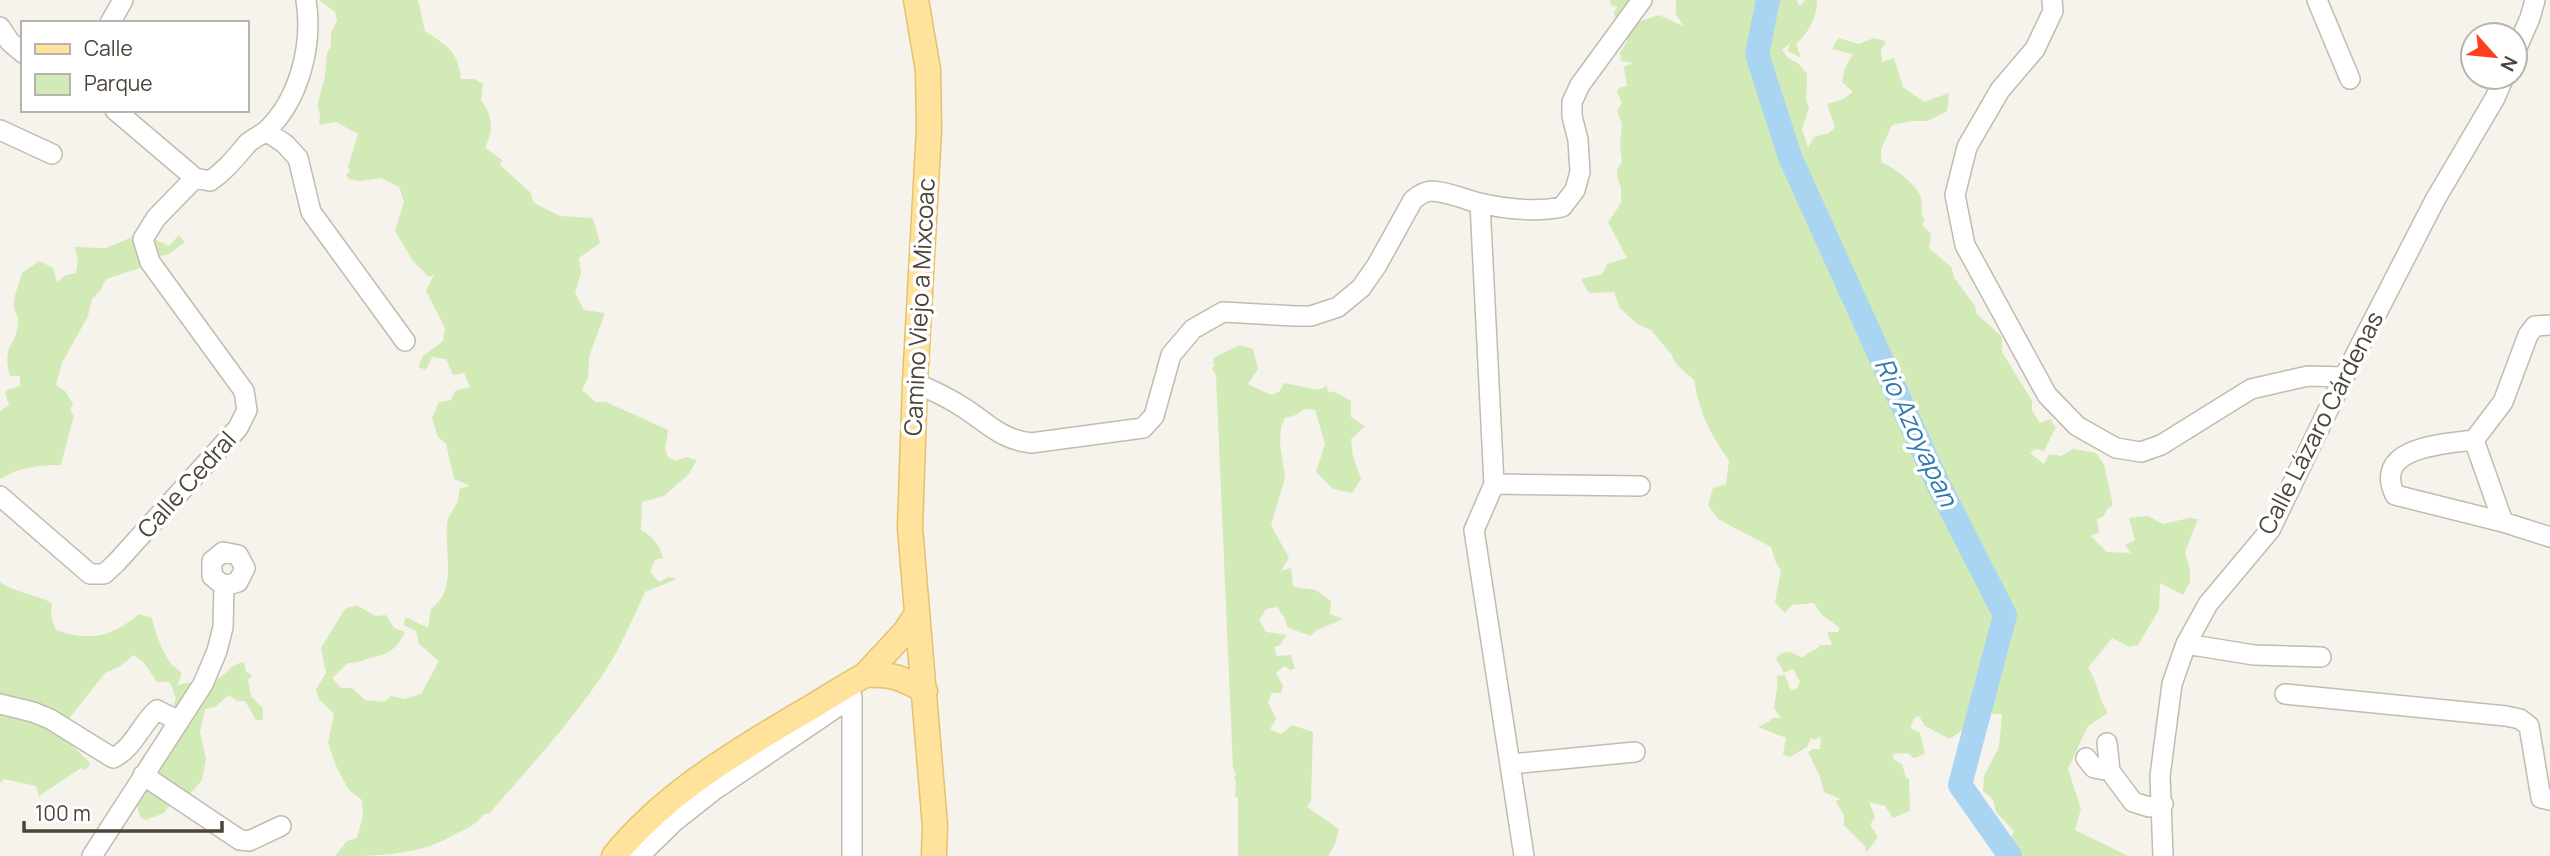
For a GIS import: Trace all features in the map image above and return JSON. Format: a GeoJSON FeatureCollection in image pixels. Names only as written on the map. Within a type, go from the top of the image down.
{"type":"FeatureCollection","features":[{"type":"Feature","properties":{"kind":"main road","name":"Camino Viejo a Mixcoac"},"geometry":{"type":"LineString","coordinates":[[916,0],[928,71],[929,129],[910,527],[935,826],[934,856]]}},
{"type":"Feature","properties":{"kind":"main road"},"geometry":{"type":"LineString","coordinates":[[855,685],[905,632],[916,615]]}},
{"type":"Feature","properties":{"kind":"main road"},"geometry":{"type":"LineString","coordinates":[[614,856],[631,835],[682,789],[738,751],[855,685],[895,676],[925,691]]}},
{"type":"Feature","properties":{"kind":"street"},"geometry":{"type":"LineString","coordinates":[[111,21],[123,0]]}},
{"type":"Feature","properties":{"kind":"street"},"geometry":{"type":"LineString","coordinates":[[117,112],[195,178],[210,181],[222,173],[251,140],[266,131],[283,109],[300,75],[308,44],[306,0]]}},
{"type":"Feature","properties":{"kind":"street"},"geometry":{"type":"LineString","coordinates":[[915,383],[964,408],[995,432],[1018,441],[1031,443],[1096,433],[1135,431],[1150,423],[1154,416],[1171,355],[1193,329],[1207,319],[1234,311],[1275,316],[1311,316],[1338,307],[1366,281],[1407,209],[1420,194],[1430,191],[1516,209],[1544,211],[1562,207],[1575,190],[1580,172],[1572,102],[1580,85],[1642,0]]}},
{"type":"Feature","properties":{"kind":"street"},"geometry":{"type":"LineString","coordinates":[[2052,0],[2053,11],[2035,49],[2000,90],[1967,147],[1955,195],[1965,245],[2047,395],[2077,426],[2116,449],[2141,452],[2161,445],[2251,389],[2308,376],[2344,377]]}},
{"type":"Feature","properties":{"kind":"street"},"geometry":{"type":"LineString","coordinates":[[2317,0],[2350,79]]}},
{"type":"Feature","properties":{"kind":"street"},"geometry":{"type":"LineString","coordinates":[[2529,21],[2535,0]]}},
{"type":"Feature","properties":{"kind":"street"},"geometry":{"type":"LineString","coordinates":[[0,27],[10,42],[21,51]]}},
{"type":"Feature","properties":{"kind":"street","name":"Calle Lázaro Cárdenas"},"geometry":{"type":"LineString","coordinates":[[2163,856],[2160,776],[2172,684],[2186,644],[2208,604],[2270,530],[2344,377],[2435,200],[2498,91]]}},
{"type":"Feature","properties":{"kind":"street"},"geometry":{"type":"LineString","coordinates":[[0,130],[52,154]]}},
{"type":"Feature","properties":{"kind":"street"},"geometry":{"type":"LineString","coordinates":[[266,131],[285,144],[298,158],[311,212],[405,341]]}},
{"type":"Feature","properties":{"kind":"street","name":"Calle Cedral"},"geometry":{"type":"LineString","coordinates":[[0,496],[90,574],[104,574],[117,563],[238,428],[247,410],[244,391],[150,262],[145,250],[144,239],[156,218],[195,178]]}},
{"type":"Feature","properties":{"kind":"street"},"geometry":{"type":"LineString","coordinates":[[1480,203],[1494,484],[1474,530],[1524,856]]}},
{"type":"Feature","properties":{"kind":"street"},"geometry":{"type":"LineString","coordinates":[[2550,325],[2535,327],[2528,335],[2503,402],[2474,440],[2430,446],[2398,458],[2390,472],[2395,495],[2503,522],[2550,537]]}},
{"type":"Feature","properties":{"kind":"street"},"geometry":{"type":"LineString","coordinates":[[2474,440],[2503,522]]}},
{"type":"Feature","properties":{"kind":"street"},"geometry":{"type":"LineString","coordinates":[[1494,484],[1640,486]]}},
{"type":"Feature","properties":{"kind":"street"},"geometry":{"type":"LineString","coordinates":[[92,856],[203,684],[217,651],[223,626],[224,586]]}},
{"type":"Feature","properties":{"kind":"street"},"geometry":{"type":"LineString","coordinates":[[2186,644],[2254,655],[2321,657]]}},
{"type":"Feature","properties":{"kind":"street"},"geometry":{"type":"LineString","coordinates":[[639,856],[675,821],[855,685]]}},
{"type":"Feature","properties":{"kind":"street"},"geometry":{"type":"LineString","coordinates":[[852,856],[855,685]]}},
{"type":"Feature","properties":{"kind":"street"},"geometry":{"type":"LineString","coordinates":[[2285,694],[2520,719],[2529,726],[2540,798],[2550,800]]}},
{"type":"Feature","properties":{"kind":"street"},"geometry":{"type":"LineString","coordinates":[[0,704],[51,719],[113,758],[123,754],[141,727],[157,710],[179,721]]}},
{"type":"Feature","properties":{"kind":"street"},"geometry":{"type":"LineString","coordinates":[[2107,743],[2110,771],[2133,802],[2149,807],[2163,804]]}},
{"type":"Feature","properties":{"kind":"street"},"geometry":{"type":"LineString","coordinates":[[1511,764],[1635,752]]}},
{"type":"Feature","properties":{"kind":"street"},"geometry":{"type":"LineString","coordinates":[[2087,758],[2094,768],[2110,771]]}},
{"type":"Feature","properties":{"kind":"street"},"geometry":{"type":"LineString","coordinates":[[143,775],[240,840],[249,841],[281,826]]}},
{"type":"Feature","properties":{"kind":"green space"},"geometry":{"type":"Polygon","coordinates":[[[319,0],[418,0],[425,31],[454,55],[461,79],[474,79],[483,84],[481,100],[491,123],[485,148],[502,160],[500,165],[530,192],[534,203],[560,216],[593,218],[600,243],[579,258],[581,273],[575,292],[584,310],[605,313],[589,357],[588,378],[582,390],[596,402],[606,402],[668,430],[665,449],[668,457],[676,461],[686,457],[697,460],[689,474],[664,496],[642,502],[641,530],[655,541],[663,558],[655,560],[650,572],[659,582],[669,577],[677,579],[645,592],[617,651],[574,714],[489,814],[484,814],[472,826],[435,844],[408,852],[380,855],[335,856],[347,841],[357,838],[363,816],[362,800],[349,790],[328,743],[334,714],[319,699],[316,690],[326,673],[321,648],[345,609],[356,605],[376,616],[386,615],[394,628],[405,632],[399,643],[382,655],[348,663],[332,678],[341,688],[352,688],[365,700],[384,702],[391,696],[405,699],[421,694],[439,661],[419,644],[416,631],[403,625],[406,617],[428,628],[431,609],[439,601],[447,581],[448,520],[458,501],[459,489],[470,486],[454,479],[446,444],[438,437],[432,418],[439,402],[451,400],[455,391],[470,387],[464,373],[453,375],[446,359],[432,357],[426,370],[418,367],[423,356],[443,341],[445,328],[426,291],[434,275],[429,277],[413,261],[395,231],[404,202],[399,187],[381,178],[359,181],[348,179],[346,174],[350,172],[348,167],[358,134],[336,122],[319,125],[320,113],[317,106],[325,77],[327,53],[331,46],[331,33],[337,21],[335,12],[319,0]]]}},
{"type":"Feature","properties":{"kind":"green space"},"geometry":{"type":"Polygon","coordinates":[[[1610,0],[1633,0],[1635,23],[1659,15],[1683,26],[1676,14],[1676,0],[1796,0],[1800,6],[1805,0],[1817,0],[1816,13],[1811,24],[1796,44],[1801,58],[1788,51],[1790,43],[1782,50],[1807,74],[1806,100],[1809,108],[1802,129],[1808,148],[1814,137],[1829,133],[1835,127],[1827,104],[1843,99],[1853,92],[1842,82],[1845,68],[1853,54],[1832,49],[1838,38],[1859,44],[1874,38],[1886,41],[1881,50],[1882,62],[1894,58],[1903,87],[1924,102],[1949,93],[1947,111],[1928,121],[1892,125],[1881,150],[1881,162],[1904,177],[1918,192],[1925,220],[1922,225],[1931,234],[1929,248],[1951,267],[1955,279],[1975,306],[1977,314],[2002,337],[2002,352],[2032,401],[2032,410],[2040,423],[2051,419],[2056,427],[2044,451],[2035,449],[2030,453],[2044,464],[2049,454],[2061,456],[2073,449],[2096,453],[2104,465],[2113,505],[2103,517],[2097,519],[2099,532],[2091,536],[2107,552],[2131,553],[2125,545],[2135,540],[2129,518],[2148,516],[2163,524],[2189,518],[2198,519],[2185,552],[2190,569],[2190,582],[2183,595],[2160,583],[2159,610],[2138,645],[2129,647],[2112,638],[2088,668],[2108,713],[2088,726],[2068,769],[2081,809],[2075,830],[2128,856],[2004,856],[2014,831],[1996,812],[1993,800],[1983,791],[1984,776],[1999,747],[2002,714],[1993,714],[1986,710],[1972,730],[1966,734],[1961,731],[1950,739],[1925,726],[1919,716],[1914,718],[1910,728],[1920,733],[1925,754],[1914,758],[1907,753],[1893,754],[1894,760],[1902,764],[1906,778],[1909,779],[1910,811],[1893,818],[1885,806],[1869,802],[1875,817],[1870,825],[1878,837],[1866,853],[1865,846],[1844,825],[1844,816],[1836,801],[1840,799],[1824,792],[1808,752],[1820,749],[1821,737],[1814,740],[1811,738],[1807,747],[1790,757],[1783,754],[1786,738],[1758,727],[1772,718],[1781,718],[1774,708],[1777,676],[1785,675],[1791,691],[1797,688],[1800,682],[1793,669],[1784,673],[1776,658],[1788,652],[1802,658],[1821,645],[1832,645],[1827,632],[1838,632],[1840,628],[1821,614],[1814,603],[1792,605],[1785,613],[1775,602],[1781,570],[1771,547],[1718,519],[1708,505],[1713,488],[1726,484],[1729,460],[1706,422],[1694,380],[1677,365],[1651,330],[1637,324],[1620,308],[1614,292],[1589,293],[1581,279],[1602,274],[1607,264],[1627,258],[1608,222],[1621,203],[1617,170],[1622,161],[1622,124],[1617,111],[1622,103],[1617,92],[1619,88],[1627,86],[1624,67],[1633,63],[1621,61],[1620,52],[1627,42],[1629,26],[1616,20],[1614,12],[1617,7],[1611,5],[1610,0]]]}},
{"type":"Feature","properties":{"kind":"green space"},"geometry":{"type":"Polygon","coordinates":[[[142,233],[169,246],[179,235],[185,242],[169,254],[161,256],[158,262],[106,279],[92,299],[88,316],[62,363],[56,385],[65,391],[73,404],[70,410],[74,415],[61,465],[29,467],[0,479],[0,411],[9,405],[5,393],[7,390],[20,386],[20,376],[10,376],[7,358],[17,330],[14,302],[22,273],[39,261],[53,268],[57,282],[64,276],[76,273],[78,258],[74,247],[106,248],[142,233]]]}},
{"type":"Feature","properties":{"kind":"green space"},"geometry":{"type":"Polygon","coordinates":[[[1239,345],[1253,349],[1258,369],[1248,384],[1271,395],[1280,391],[1284,383],[1318,390],[1327,386],[1328,393],[1333,391],[1351,401],[1351,417],[1365,426],[1351,439],[1353,456],[1361,479],[1352,493],[1333,489],[1316,472],[1325,444],[1315,410],[1305,409],[1285,418],[1281,427],[1280,444],[1285,478],[1271,525],[1289,558],[1281,571],[1291,568],[1293,587],[1316,590],[1331,601],[1330,614],[1343,619],[1317,630],[1310,636],[1287,627],[1277,607],[1266,609],[1259,620],[1266,632],[1287,635],[1280,645],[1274,647],[1277,656],[1291,655],[1295,668],[1291,670],[1284,666],[1276,673],[1283,686],[1281,693],[1272,693],[1268,702],[1276,719],[1270,729],[1281,734],[1292,725],[1313,732],[1311,801],[1307,807],[1339,829],[1328,856],[1238,856],[1238,798],[1235,796],[1236,774],[1233,768],[1216,375],[1212,369],[1215,364],[1212,363],[1215,357],[1239,345]]]}},
{"type":"Feature","properties":{"kind":"green space"},"geometry":{"type":"Polygon","coordinates":[[[0,582],[52,603],[51,616],[56,630],[68,634],[100,635],[119,628],[139,614],[152,618],[165,653],[171,664],[180,672],[177,686],[216,679],[244,662],[246,672],[252,675],[248,680],[251,696],[263,708],[263,720],[256,720],[245,701],[237,701],[229,695],[215,707],[205,709],[200,732],[206,759],[202,780],[190,794],[175,798],[164,813],[146,820],[140,817],[131,779],[143,755],[155,752],[162,725],[167,726],[176,698],[170,682],[157,682],[144,663],[134,655],[119,667],[105,673],[68,720],[64,737],[90,763],[86,770],[81,768],[39,796],[36,786],[4,779],[0,783],[0,582]]]}},
{"type":"Feature","properties":{"kind":"waterway","name":"Rio Azoyapan"},"geometry":{"type":"LineString","coordinates":[[1768,0],[1757,54],[1790,157],[1937,482],[2005,615],[1960,785],[2010,856]]}}]}
